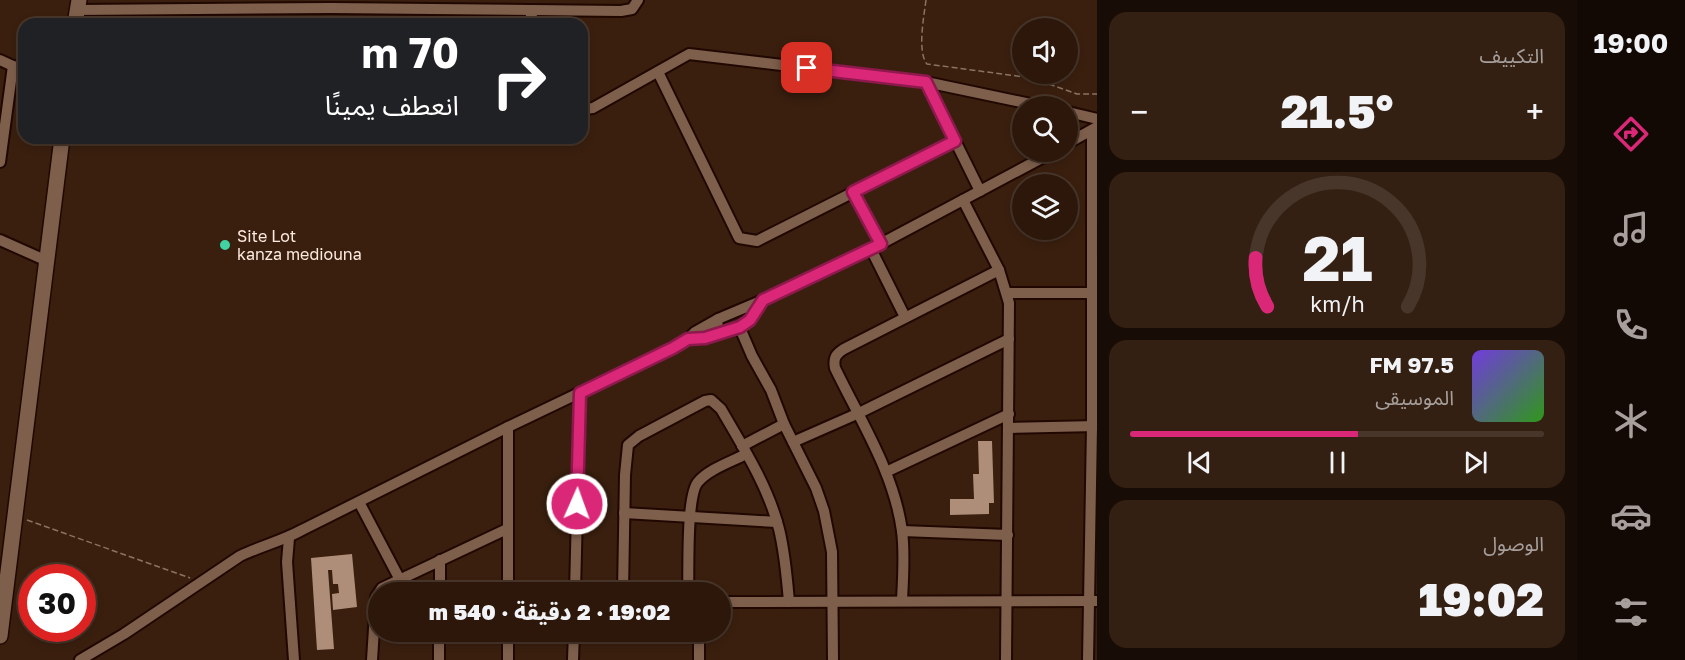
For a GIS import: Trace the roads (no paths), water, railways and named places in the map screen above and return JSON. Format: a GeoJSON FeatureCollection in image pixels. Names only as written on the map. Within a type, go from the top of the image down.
{"type":"FeatureCollection","features":[{"type":"Feature","properties":{"kind":"street"},"geometry":{"type":"LineString","coordinates":[[77,11],[144,5],[205,4],[268,4],[331,8],[511,5],[529,10],[573,5],[628,10],[634,7],[638,0]]}},
{"type":"Feature","properties":{"kind":"street"},"geometry":{"type":"LineString","coordinates":[[529,10],[532,18]]}},
{"type":"Feature","properties":{"kind":"street"},"geometry":{"type":"LineString","coordinates":[[588,109],[593,108],[689,54],[926,82],[1012,100]]}},
{"type":"Feature","properties":{"kind":"street"},"geometry":{"type":"LineString","coordinates":[[0,60],[18,68]]}},
{"type":"Feature","properties":{"kind":"street"},"geometry":{"type":"LineString","coordinates":[[0,162],[3,125],[13,66]]}},
{"type":"Feature","properties":{"kind":"street"},"geometry":{"type":"LineString","coordinates":[[658,72],[739,238],[757,241],[955,141]]}},
{"type":"Feature","properties":{"kind":"street"},"geometry":{"type":"LineString","coordinates":[[926,82],[980,191]]}},
{"type":"Feature","properties":{"kind":"street"},"geometry":{"type":"LineString","coordinates":[[1078,114],[1097,119]]}},
{"type":"Feature","properties":{"kind":"street"},"geometry":{"type":"LineString","coordinates":[[1078,137],[1095,128]]}},
{"type":"Feature","properties":{"kind":"street"},"geometry":{"type":"LineString","coordinates":[[1088,660],[1093,602],[1092,293],[1095,128]]}},
{"type":"Feature","properties":{"kind":"street"},"geometry":{"type":"LineString","coordinates":[[0,636],[61,144]]}},
{"type":"Feature","properties":{"kind":"street"},"geometry":{"type":"LineString","coordinates":[[80,660],[124,634],[227,564],[260,546],[289,538],[508,427],[673,348],[718,319],[876,246],[1034,162]]}},
{"type":"Feature","properties":{"kind":"street"},"geometry":{"type":"LineString","coordinates":[[853,192],[905,317]]}},
{"type":"Feature","properties":{"kind":"street"},"geometry":{"type":"LineString","coordinates":[[963,200],[999,270],[1008,293],[1006,660]]}},
{"type":"Feature","properties":{"kind":"street"},"geometry":{"type":"LineString","coordinates":[[0,240],[47,261]]}},
{"type":"Feature","properties":{"kind":"street"},"geometry":{"type":"LineString","coordinates":[[902,601],[904,563],[902,531],[892,489],[859,414],[835,368],[835,357],[844,349],[999,270]]}},
{"type":"Feature","properties":{"kind":"street"},"geometry":{"type":"LineString","coordinates":[[1008,293],[1092,293]]}},
{"type":"Feature","properties":{"kind":"street"},"geometry":{"type":"LineString","coordinates":[[688,339],[705,338],[740,327],[750,320],[763,300]]}},
{"type":"Feature","properties":{"kind":"street"},"geometry":{"type":"LineString","coordinates":[[743,307],[750,312],[750,320]]}},
{"type":"Feature","properties":{"kind":"street"},"geometry":{"type":"LineString","coordinates":[[718,319],[717,328],[725,332]]}},
{"type":"Feature","properties":{"kind":"street"},"geometry":{"type":"LineString","coordinates":[[740,327],[771,390],[783,424],[816,488],[827,522],[832,552],[833,660]]}},
{"type":"Feature","properties":{"kind":"street"},"geometry":{"type":"LineString","coordinates":[[793,442],[859,414],[1009,339]]}},
{"type":"Feature","properties":{"kind":"street"},"geometry":{"type":"LineString","coordinates":[[575,582],[580,393]]}},
{"type":"Feature","properties":{"kind":"street"},"geometry":{"type":"LineString","coordinates":[[623,582],[627,447],[639,436],[711,400],[721,409],[769,498],[784,555],[789,602]]}},
{"type":"Feature","properties":{"kind":"street"},"geometry":{"type":"LineString","coordinates":[[886,472],[1009,414]]}},
{"type":"Feature","properties":{"kind":"street"},"geometry":{"type":"LineString","coordinates":[[688,582],[693,492],[699,481],[783,424]]}},
{"type":"Feature","properties":{"kind":"street"},"geometry":{"type":"LineString","coordinates":[[1009,428],[1094,426]]}},
{"type":"Feature","properties":{"kind":"street"},"geometry":{"type":"LineString","coordinates":[[508,427],[508,582]]}},
{"type":"Feature","properties":{"kind":"street"},"geometry":{"type":"LineString","coordinates":[[359,502],[399,578]]}},
{"type":"Feature","properties":{"kind":"street"},"geometry":{"type":"LineString","coordinates":[[624,513],[691,515],[777,522]]}},
{"type":"Feature","properties":{"kind":"street"},"geometry":{"type":"LineString","coordinates":[[372,660],[376,594],[381,588],[507,529]]}},
{"type":"Feature","properties":{"kind":"street"},"geometry":{"type":"LineString","coordinates":[[902,531],[1008,535]]}},
{"type":"Feature","properties":{"kind":"street"},"geometry":{"type":"LineString","coordinates":[[289,538],[287,562],[294,660]]}},
{"type":"Feature","properties":{"kind":"street"},"geometry":{"type":"LineString","coordinates":[[440,560],[440,582]]}},
{"type":"Feature","properties":{"kind":"street"},"geometry":{"type":"LineString","coordinates":[[731,602],[1093,602]]}},
{"type":"Feature","properties":{"kind":"street"},"geometry":{"type":"LineString","coordinates":[[439,660],[440,642]]}},
{"type":"Feature","properties":{"kind":"street"},"geometry":{"type":"LineString","coordinates":[[508,642],[508,660]]}},
{"type":"Feature","properties":{"kind":"street"},"geometry":{"type":"LineString","coordinates":[[573,660],[574,642]]}},
{"type":"Feature","properties":{"kind":"street"},"geometry":{"type":"LineString","coordinates":[[699,642],[699,660]]}},
{"type":"Feature","properties":{"kind":"place","name":"Site Lot kanza mediouna"},"geometry":{"type":"Point","coordinates":[225,245]}}]}
